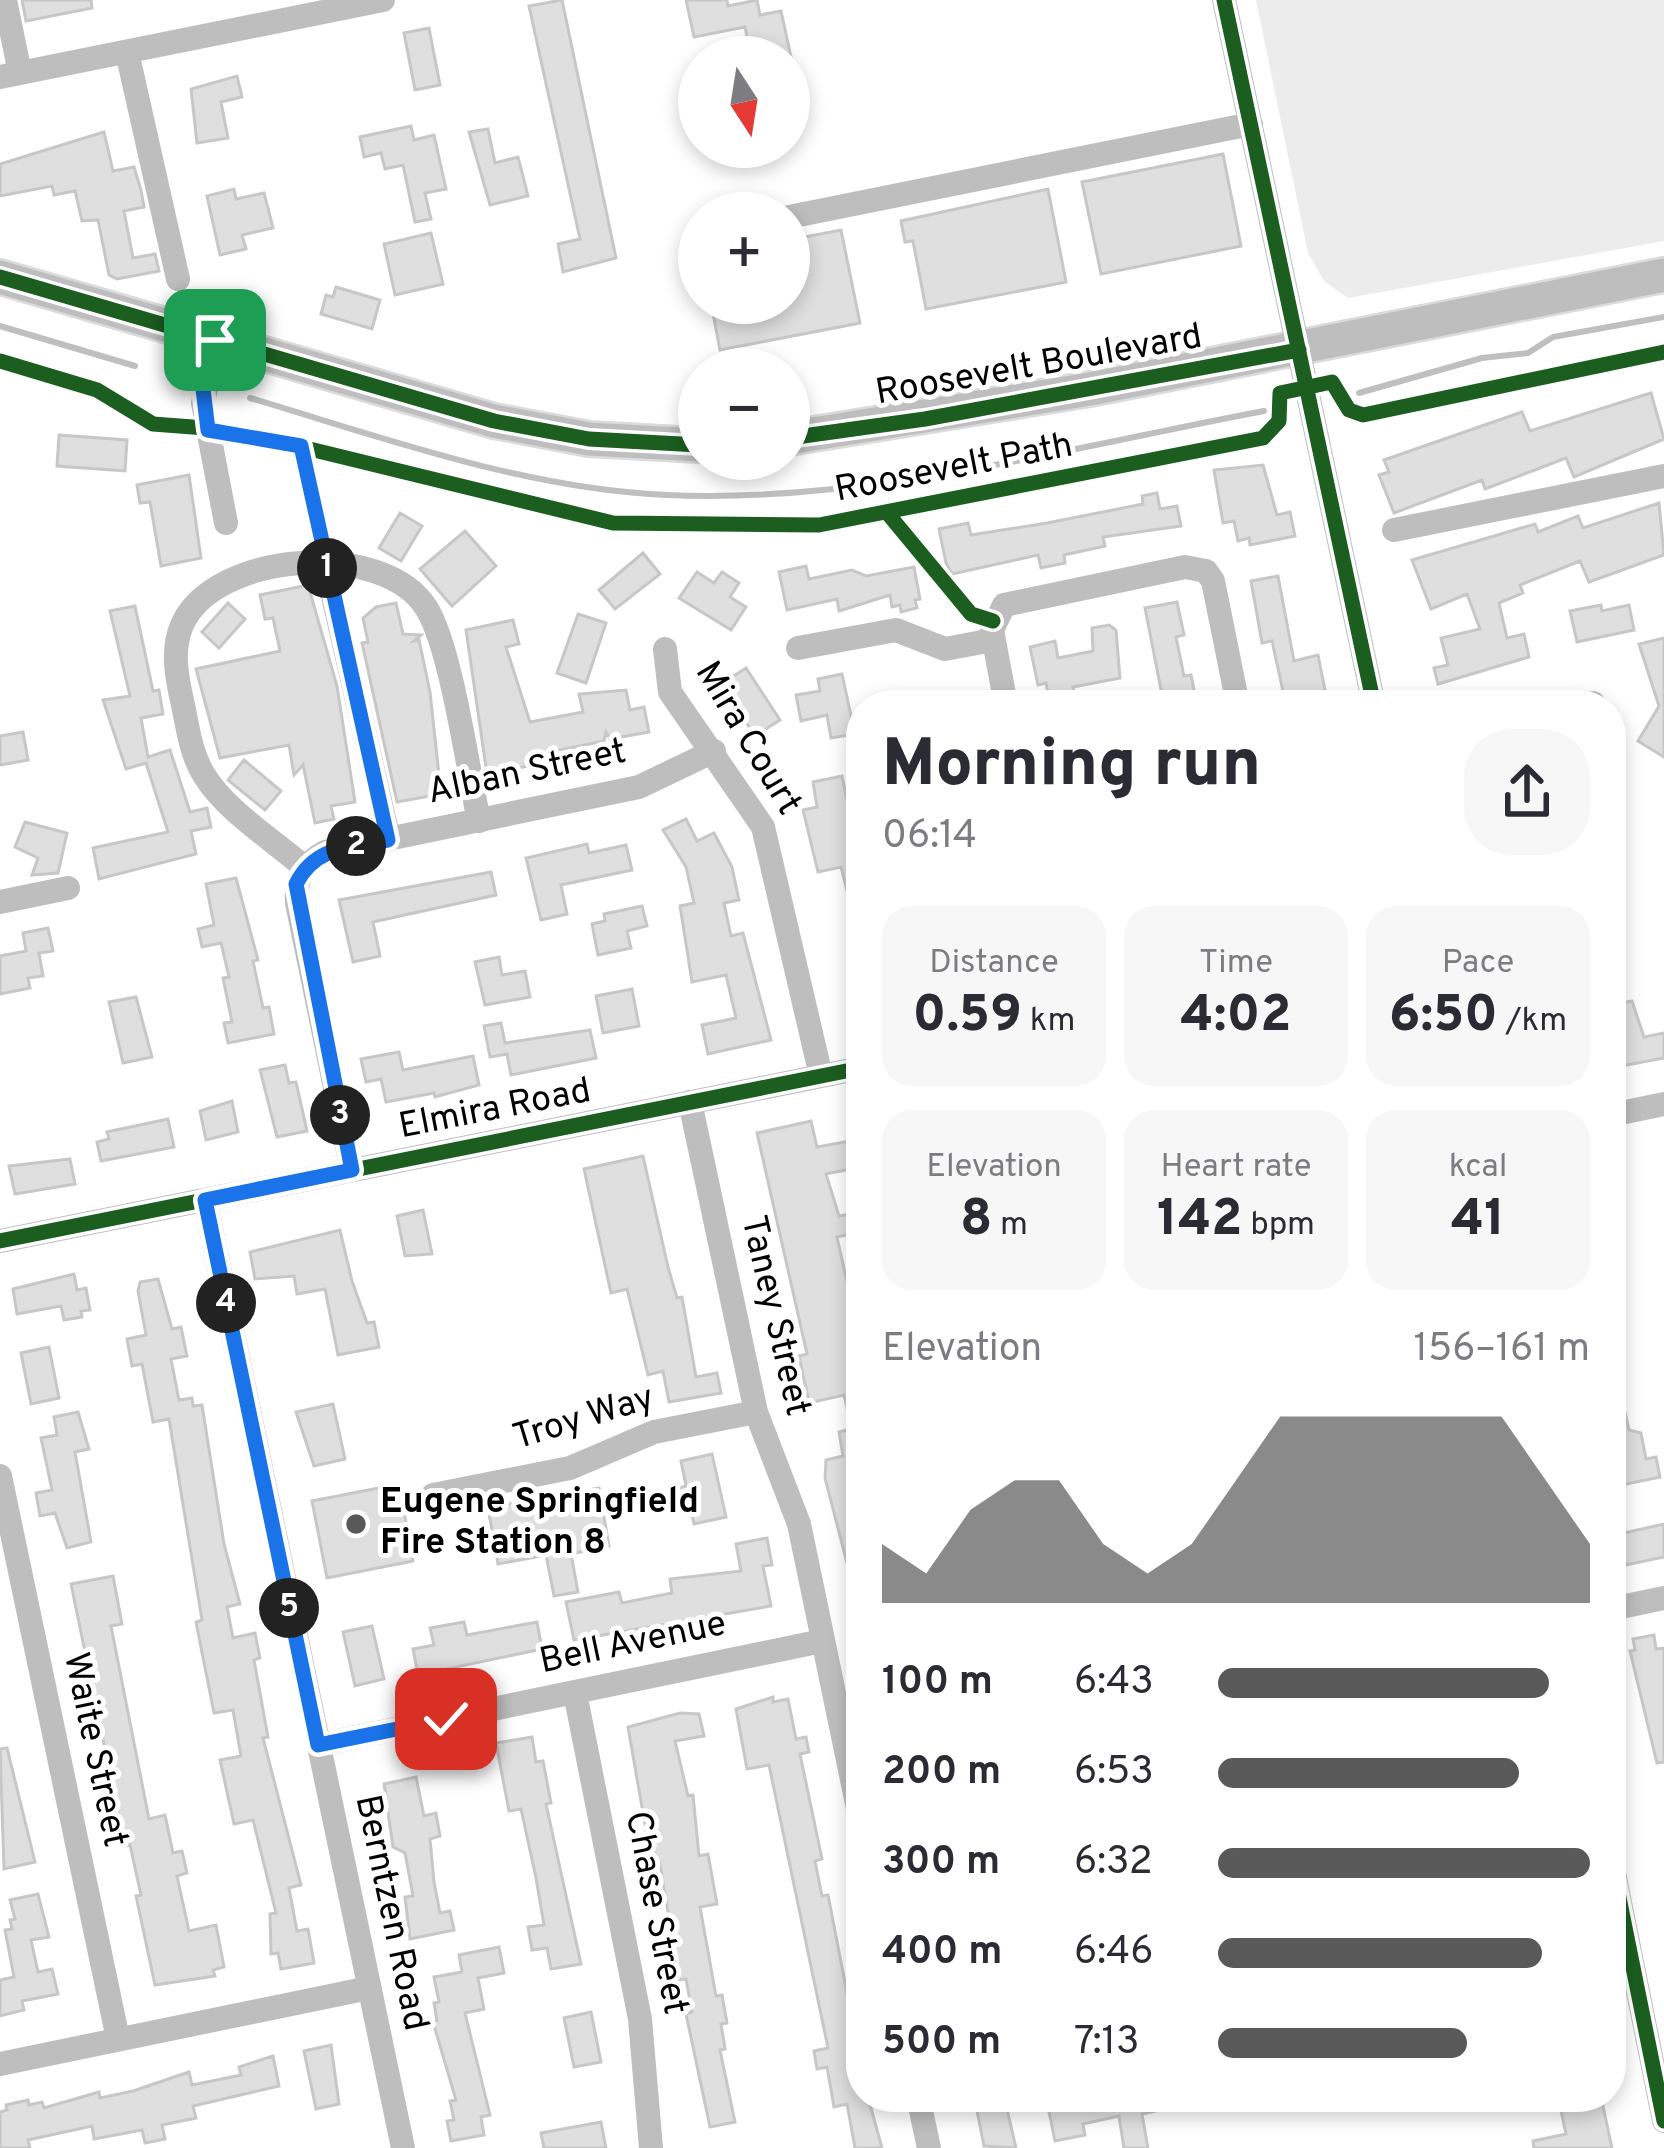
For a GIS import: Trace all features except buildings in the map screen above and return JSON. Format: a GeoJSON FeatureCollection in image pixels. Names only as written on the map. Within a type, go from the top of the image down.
{"type":"FeatureCollection","features":[{"type":"Feature","properties":{"kind":"main road","name":"Roosevelt Boulevard"},"geometry":{"type":"LineString","coordinates":[[810,435],[925,419],[1299,350],[1664,275]]}},
{"type":"Feature","properties":{"kind":"main road"},"geometry":{"type":"LineString","coordinates":[[0,277],[494,421],[589,440],[678,445]]}},
{"type":"Feature","properties":{"kind":"street"},"geometry":{"type":"LineString","coordinates":[[5,0],[10,75],[128,52],[279,10],[383,0]]}},
{"type":"Feature","properties":{"kind":"street"},"geometry":{"type":"LineString","coordinates":[[1224,0],[1371,690]]}},
{"type":"Feature","properties":{"kind":"street"},"geometry":{"type":"LineString","coordinates":[[128,52],[178,279]]}},
{"type":"Feature","properties":{"kind":"street"},"geometry":{"type":"LineString","coordinates":[[810,214],[1251,124]]}},
{"type":"Feature","properties":{"kind":"street"},"geometry":{"type":"LineString","coordinates":[[215,340],[203,403],[226,524]]}},
{"type":"Feature","properties":{"kind":"street"},"geometry":{"type":"LineString","coordinates":[[1394,530],[1664,476]]}},
{"type":"Feature","properties":{"kind":"street"},"geometry":{"type":"LineString","coordinates":[[352,1170],[297,903],[296,884],[304,867],[204,775],[194,753],[176,651],[182,624],[218,585],[326,561],[392,574],[427,608],[437,630],[479,820]]}},
{"type":"Feature","properties":{"kind":"street"},"geometry":{"type":"LineString","coordinates":[[326,561],[388,840]]}},
{"type":"Feature","properties":{"kind":"street"},"geometry":{"type":"LineString","coordinates":[[1003,690],[993,640],[994,616],[1011,602],[1199,568],[1214,585],[1235,690]]}},
{"type":"Feature","properties":{"kind":"street"},"geometry":{"type":"LineString","coordinates":[[798,649],[896,630],[941,649],[993,640]]}},
{"type":"Feature","properties":{"kind":"street","name":"Mira Court"},"geometry":{"type":"LineString","coordinates":[[665,649],[670,692],[764,827],[821,1076]]}},
{"type":"Feature","properties":{"kind":"street","name":"Alban Street"},"geometry":{"type":"LineString","coordinates":[[304,867],[325,852],[639,788],[714,751]]}},
{"type":"Feature","properties":{"kind":"street"},"geometry":{"type":"LineString","coordinates":[[0,902],[68,888]]}},
{"type":"Feature","properties":{"kind":"street","name":"Elmira Road"},"geometry":{"type":"LineString","coordinates":[[0,1241],[846,1071]]}},
{"type":"Feature","properties":{"kind":"street","name":"Taney Street"},"geometry":{"type":"LineString","coordinates":[[690,1102],[755,1412],[794,1507],[846,1753]]}},
{"type":"Feature","properties":{"kind":"street"},"geometry":{"type":"LineString","coordinates":[[1626,1112],[1664,1104]]}},
{"type":"Feature","properties":{"kind":"street","name":"Berntzen Road"},"geometry":{"type":"LineString","coordinates":[[205,1200],[403,2148]]}},
{"type":"Feature","properties":{"kind":"street","name":"Troy Way"},"geometry":{"type":"LineString","coordinates":[[434,1495],[570,1468],[654,1432],[755,1412]]}},
{"type":"Feature","properties":{"kind":"street","name":"Waite Street"},"geometry":{"type":"LineString","coordinates":[[0,1476],[118,2039]]}},
{"type":"Feature","properties":{"kind":"street"},"geometry":{"type":"LineString","coordinates":[[1626,1606],[1664,1598]]}},
{"type":"Feature","properties":{"kind":"street","name":"Bell Avenue"},"geometry":{"type":"LineString","coordinates":[[318,1745],[822,1641]]}},
{"type":"Feature","properties":{"kind":"street","name":"Chase Street"},"geometry":{"type":"LineString","coordinates":[[575,1693],[640,2019],[651,2148]]}},
{"type":"Feature","properties":{"kind":"street"},"geometry":{"type":"LineString","coordinates":[[1626,1932],[1664,2120]]}},
{"type":"Feature","properties":{"kind":"street"},"geometry":{"type":"LineString","coordinates":[[0,2064],[369,1988]]}},
{"type":"Feature","properties":{"kind":"street"},"geometry":{"type":"LineString","coordinates":[[921,2112],[929,2148]]}},
{"type":"Feature","properties":{"kind":"shaded area"},"geometry":{"type":"Polygon","coordinates":[[[1256,0],[1664,0],[1664,241],[1348,298],[1324,281],[1308,253],[1256,0]]]}},
{"type":"Feature","properties":{"kind":"waterway"},"geometry":{"type":"LineString","coordinates":[[1359,393],[1482,358],[1528,353],[1553,337],[1664,317]]}},
{"type":"Feature","properties":{"kind":"waterway"},"geometry":{"type":"LineString","coordinates":[[0,326],[135,366]]}},
{"type":"Feature","properties":{"kind":"waterway"},"geometry":{"type":"LineString","coordinates":[[250,398],[508,472],[614,491],[667,495],[816,491],[892,482],[1264,411]]}},
{"type":"Feature","properties":{"kind":"cycle path"},"geometry":{"type":"LineString","coordinates":[[1224,0],[1371,690]]}},
{"type":"Feature","properties":{"kind":"cycle path"},"geometry":{"type":"LineString","coordinates":[[0,277],[494,421],[589,439],[678,444]]}},
{"type":"Feature","properties":{"kind":"cycle path"},"geometry":{"type":"LineString","coordinates":[[810,435],[925,419],[1299,350]]}},
{"type":"Feature","properties":{"kind":"cycle path","name":"Roosevelt Path"},"geometry":{"type":"LineString","coordinates":[[0,361],[97,390],[153,424],[232,430],[613,523],[819,525],[1263,438],[1279,421],[1280,393],[1332,382],[1349,410],[1363,415],[1664,352]]}},
{"type":"Feature","properties":{"kind":"cycle path","name":"Roosevelt Path"},"geometry":{"type":"LineString","coordinates":[[889,515],[971,614],[993,621]]}},
{"type":"Feature","properties":{"kind":"cycle path"},"geometry":{"type":"LineString","coordinates":[[0,1241],[846,1071]]}},
{"type":"Feature","properties":{"kind":"cycle path"},"geometry":{"type":"LineString","coordinates":[[1626,1932],[1664,2121]]}},
{"type":"Feature","properties":{"kind":"place","name":"Eugene Springfield Fire Station 8"},"geometry":{"type":"Point","coordinates":[356,1524]}},
{"type":"Feature","properties":{"kind":"route"},"geometry":{"type":"LineString","coordinates":[[215,340],[203,389],[208,430],[232,430],[301,446],[388,840],[325,852],[304,867],[296,884],[352,1170],[205,1200],[318,1745],[446,1719]]}}]}
